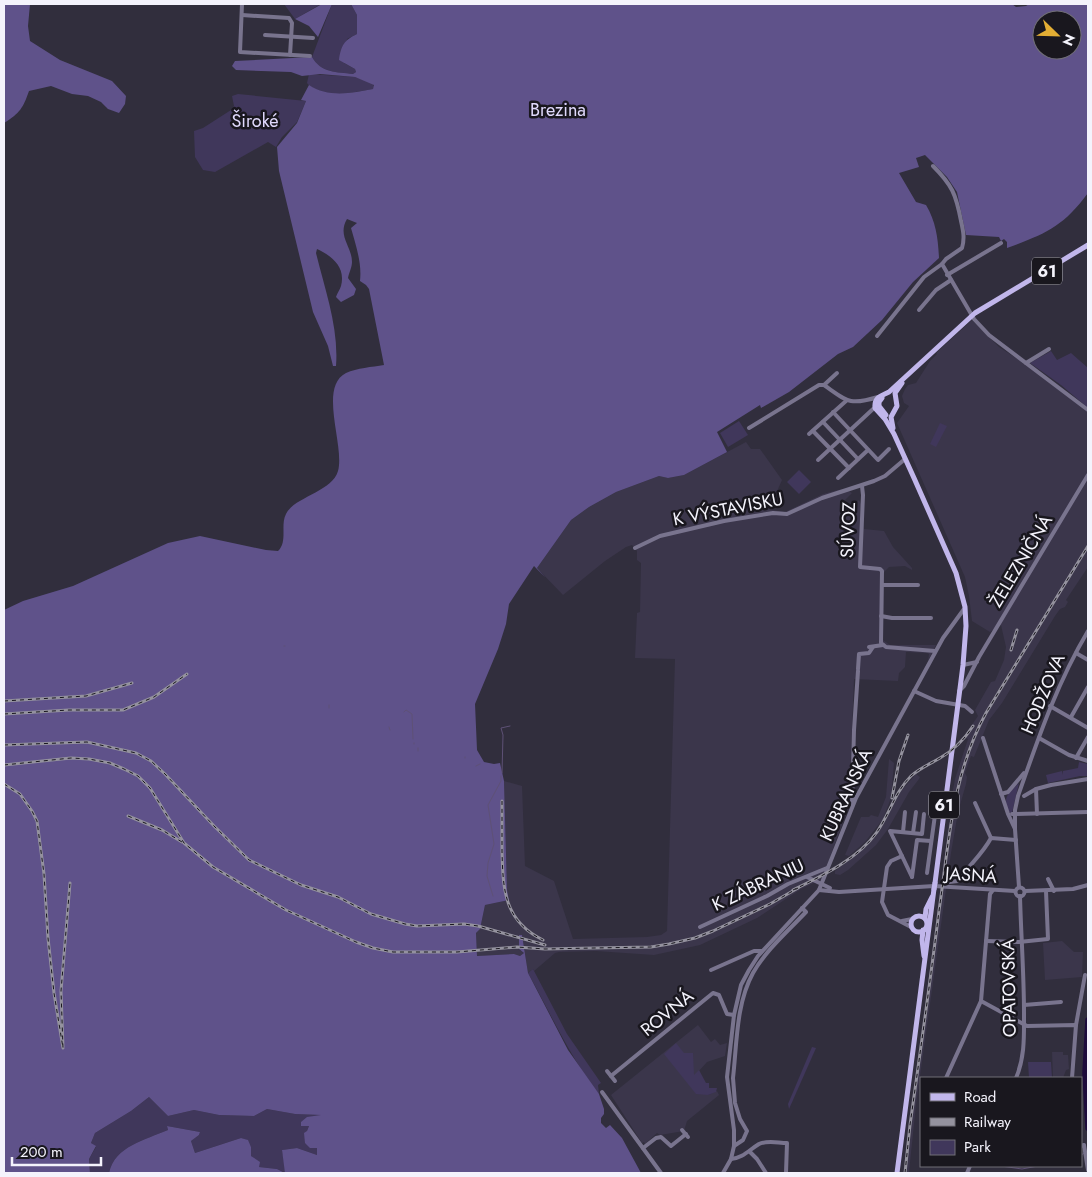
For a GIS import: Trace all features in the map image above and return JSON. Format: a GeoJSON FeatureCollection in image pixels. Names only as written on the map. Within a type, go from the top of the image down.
{"type":"FeatureCollection","features":[{"type":"Feature","properties":{"kind":"main road","name":"61"},"geometry":{"type":"LineString","coordinates":[[874,406],[880,399],[890,396],[904,379],[972,316],[1088,245]]}},
{"type":"Feature","properties":{"kind":"main road"},"geometry":{"type":"LineString","coordinates":[[892,430],[893,418],[900,405],[899,384]]}},
{"type":"Feature","properties":{"kind":"main road","name":"61"},"geometry":{"type":"LineString","coordinates":[[878,397],[890,396]]}},
{"type":"Feature","properties":{"kind":"main road","name":"61"},"geometry":{"type":"LineString","coordinates":[[890,396],[897,406],[891,421],[892,430]]}},
{"type":"Feature","properties":{"kind":"main road"},"geometry":{"type":"LineString","coordinates":[[874,406],[878,397]]}},
{"type":"Feature","properties":{"kind":"main road","name":"61"},"geometry":{"type":"LineString","coordinates":[[874,406],[883,412],[888,419],[956,574],[965,607],[966,626],[963,665],[897,1173]]}},
{"type":"Feature","properties":{"kind":"main road","name":"61"},"geometry":{"type":"LineString","coordinates":[[874,406],[892,430]]}},
{"type":"Feature","properties":{"kind":"main road"},"geometry":{"type":"LineString","coordinates":[[883,412],[888,414],[899,408]]}},
{"type":"Feature","properties":{"kind":"main road","name":"61"},"geometry":{"type":"LineString","coordinates":[[924,964],[920,931],[926,925],[922,917],[934,889]]}},
{"type":"Feature","properties":{"kind":"main road"},"geometry":{"type":"LineString","coordinates":[[920,931],[911,927],[912,919],[922,917]]}},
{"type":"Feature","properties":{"kind":"street"},"geometry":{"type":"LineString","coordinates":[[242,4],[240,52],[310,56]]}},
{"type":"Feature","properties":{"kind":"street"},"geometry":{"type":"LineString","coordinates":[[242,15],[289,18],[292,22],[290,55]]}},
{"type":"Feature","properties":{"kind":"street"},"geometry":{"type":"LineString","coordinates":[[265,35],[313,38]]}},
{"type":"Feature","properties":{"kind":"street"},"geometry":{"type":"LineString","coordinates":[[877,336],[924,277],[962,248],[964,237],[954,193],[933,166]]}},
{"type":"Feature","properties":{"kind":"street"},"geometry":{"type":"LineString","coordinates":[[947,275],[1001,243]]}},
{"type":"Feature","properties":{"kind":"street"},"geometry":{"type":"LineString","coordinates":[[942,264],[972,316],[989,335],[1088,410]]}},
{"type":"Feature","properties":{"kind":"street"},"geometry":{"type":"LineString","coordinates":[[919,310],[936,290],[951,280]]}},
{"type":"Feature","properties":{"kind":"street"},"geometry":{"type":"LineString","coordinates":[[1026,363],[1049,349]]}},
{"type":"Feature","properties":{"kind":"street"},"geometry":{"type":"LineString","coordinates":[[749,428],[819,385],[824,385],[837,373]]}},
{"type":"Feature","properties":{"kind":"street"},"geometry":{"type":"LineString","coordinates":[[818,460],[874,406],[864,402],[846,401],[824,385]]}},
{"type":"Feature","properties":{"kind":"street"},"geometry":{"type":"LineString","coordinates":[[864,402],[878,397]]}},
{"type":"Feature","properties":{"kind":"street"},"geometry":{"type":"LineString","coordinates":[[809,434],[846,401]]}},
{"type":"Feature","properties":{"kind":"street"},"geometry":{"type":"LineString","coordinates":[[833,412],[878,460],[890,449]]}},
{"type":"Feature","properties":{"kind":"street"},"geometry":{"type":"LineString","coordinates":[[823,422],[858,459]]}},
{"type":"Feature","properties":{"kind":"street"},"geometry":{"type":"LineString","coordinates":[[814,431],[848,468]]}},
{"type":"Feature","properties":{"kind":"street"},"geometry":{"type":"LineString","coordinates":[[838,478],[868,450]]}},
{"type":"Feature","properties":{"kind":"street","name":"K VÝSTAVISKU"},"geometry":{"type":"LineString","coordinates":[[635,548],[660,536],[724,521],[773,513],[787,514],[822,498],[882,478],[905,459]]}},
{"type":"Feature","properties":{"kind":"street","name":"ŽELEZNIČNÁ"},"geometry":{"type":"LineString","coordinates":[[959,692],[1088,475]]}},
{"type":"Feature","properties":{"kind":"street","name":"SÚVOZ"},"geometry":{"type":"LineString","coordinates":[[862,486],[860,567],[880,569],[882,571],[882,585]]}},
{"type":"Feature","properties":{"kind":"street"},"geometry":{"type":"LineString","coordinates":[[883,646],[881,640],[882,585],[918,585]]}},
{"type":"Feature","properties":{"kind":"street","name":"KUBRANSKÁ"},"geometry":{"type":"LineString","coordinates":[[723,1173],[731,1159],[734,1146],[728,1077],[733,1022],[738,994],[749,970],[763,949],[820,887],[852,805],[935,651],[945,634],[958,620],[965,607]]}},
{"type":"Feature","properties":{"kind":"street"},"geometry":{"type":"LineString","coordinates":[[881,616],[892,618],[931,618]]}},
{"type":"Feature","properties":{"kind":"street","name":"HODŽOVA"},"geometry":{"type":"LineString","coordinates":[[1015,829],[1014,814],[1018,796],[1050,706],[1088,631]]}},
{"type":"Feature","properties":{"kind":"street"},"geometry":{"type":"LineString","coordinates":[[852,805],[859,654],[869,654],[871,647],[883,646],[935,651]]}},
{"type":"Feature","properties":{"kind":"street"},"geometry":{"type":"LineString","coordinates":[[1076,653],[1088,660]]}},
{"type":"Feature","properties":{"kind":"street"},"geometry":{"type":"LineString","coordinates":[[963,665],[977,662]]}},
{"type":"Feature","properties":{"kind":"street"},"geometry":{"type":"LineString","coordinates":[[1071,718],[1088,687]]}},
{"type":"Feature","properties":{"kind":"street"},"geometry":{"type":"LineString","coordinates":[[914,691],[936,701],[965,706],[972,712]]}},
{"type":"Feature","properties":{"kind":"street"},"geometry":{"type":"LineString","coordinates":[[1050,706],[1088,728]]}},
{"type":"Feature","properties":{"kind":"street"},"geometry":{"type":"LineString","coordinates":[[1076,758],[1088,737]]}},
{"type":"Feature","properties":{"kind":"street"},"geometry":{"type":"LineString","coordinates":[[983,738],[1008,814],[1015,829],[1019,887],[1016,894],[1020,896],[1025,891]]}},
{"type":"Feature","properties":{"kind":"street"},"geometry":{"type":"LineString","coordinates":[[1039,738],[1076,758],[1088,761]]}},
{"type":"Feature","properties":{"kind":"street","name":"HODŽOVA"},"geometry":{"type":"LineString","coordinates":[[1001,794],[1008,792],[1027,769]]}},
{"type":"Feature","properties":{"kind":"street"},"geometry":{"type":"LineString","coordinates":[[1024,796],[1036,789],[1051,784],[1088,779]]}},
{"type":"Feature","properties":{"kind":"street"},"geometry":{"type":"LineString","coordinates":[[1036,789],[1037,814]]}},
{"type":"Feature","properties":{"kind":"street"},"geometry":{"type":"LineString","coordinates":[[949,882],[958,881],[966,868],[984,850],[990,838],[975,803]]}},
{"type":"Feature","properties":{"kind":"street"},"geometry":{"type":"LineString","coordinates":[[903,832],[905,812]]}},
{"type":"Feature","properties":{"kind":"street"},"geometry":{"type":"LineString","coordinates":[[913,833],[916,812]]}},
{"type":"Feature","properties":{"kind":"street"},"geometry":{"type":"LineString","coordinates":[[1008,814],[1088,812]]}},
{"type":"Feature","properties":{"kind":"street"},"geometry":{"type":"LineString","coordinates":[[924,814],[922,834],[889,830],[912,877],[917,840],[931,841]]}},
{"type":"Feature","properties":{"kind":"street"},"geometry":{"type":"LineString","coordinates":[[927,873],[935,815]]}},
{"type":"Feature","properties":{"kind":"street"},"geometry":{"type":"LineString","coordinates":[[990,838],[1016,840]]}},
{"type":"Feature","properties":{"kind":"street"},"geometry":{"type":"LineString","coordinates":[[902,856],[888,864],[882,902],[885,912],[892,918],[902,921],[911,927]]}},
{"type":"Feature","properties":{"kind":"street"},"geometry":{"type":"LineString","coordinates":[[905,864],[914,866]]}},
{"type":"Feature","properties":{"kind":"street","name":"K ZÁBRANIU"},"geometry":{"type":"LineString","coordinates":[[700,926],[767,896],[788,884],[828,868]]}},
{"type":"Feature","properties":{"kind":"street"},"geometry":{"type":"LineString","coordinates":[[825,875],[826,882],[830,888]]}},
{"type":"Feature","properties":{"kind":"street"},"geometry":{"type":"LineString","coordinates":[[807,877],[814,880],[820,887],[830,888],[838,892]]}},
{"type":"Feature","properties":{"kind":"street"},"geometry":{"type":"LineString","coordinates":[[1048,879],[1054,891]]}},
{"type":"Feature","properties":{"kind":"street"},"geometry":{"type":"LineString","coordinates":[[1019,887],[1024,888],[1025,891],[1054,891],[1088,885]]}},
{"type":"Feature","properties":{"kind":"street","name":"JASNÁ"},"geometry":{"type":"LineString","coordinates":[[820,887],[838,892],[925,886],[1016,891]]}},
{"type":"Feature","properties":{"kind":"street"},"geometry":{"type":"LineString","coordinates":[[946,1077],[981,1002],[990,893],[992,890]]}},
{"type":"Feature","properties":{"kind":"street"},"geometry":{"type":"LineString","coordinates":[[986,941],[1021,942],[1048,939],[1046,891]]}},
{"type":"Feature","properties":{"kind":"street","name":"OPATOVSKÁ"},"geometry":{"type":"LineString","coordinates":[[1016,1077],[1022,1060],[1024,1024],[1020,896]]}},
{"type":"Feature","properties":{"kind":"street","name":"KUBRANSKÁ"},"geometry":{"type":"LineString","coordinates":[[734,1146],[747,1133],[740,1120],[735,1103],[733,1078],[744,996],[754,972],[769,951],[806,912],[802,908]]}},
{"type":"Feature","properties":{"kind":"street"},"geometry":{"type":"LineString","coordinates":[[902,921],[912,919]]}},
{"type":"Feature","properties":{"kind":"street"},"geometry":{"type":"LineString","coordinates":[[784,927],[788,931]]}},
{"type":"Feature","properties":{"kind":"street"},"geometry":{"type":"LineString","coordinates":[[711,970],[754,951],[763,949],[769,951]]}},
{"type":"Feature","properties":{"kind":"street"},"geometry":{"type":"LineString","coordinates":[[749,970],[754,972]]}},
{"type":"Feature","properties":{"kind":"street"},"geometry":{"type":"LineString","coordinates":[[1072,1077],[1076,1025],[1086,975]]}},
{"type":"Feature","properties":{"kind":"street","name":"ROVNÁ"},"geometry":{"type":"LineString","coordinates":[[611,1076],[713,993],[719,995],[728,1014],[734,1015]]}},
{"type":"Feature","properties":{"kind":"street"},"geometry":{"type":"LineString","coordinates":[[738,994],[744,996]]}},
{"type":"Feature","properties":{"kind":"street"},"geometry":{"type":"LineString","coordinates":[[981,1002],[1027,1026],[1076,1025]]}},
{"type":"Feature","properties":{"kind":"street"},"geometry":{"type":"LineString","coordinates":[[1024,1005],[1061,1002]]}},
{"type":"Feature","properties":{"kind":"street"},"geometry":{"type":"LineString","coordinates":[[733,1022],[739,1023]]}},
{"type":"Feature","properties":{"kind":"street"},"geometry":{"type":"LineString","coordinates":[[730,1049],[736,1050]]}},
{"type":"Feature","properties":{"kind":"street"},"geometry":{"type":"LineString","coordinates":[[607,1071],[615,1081]]}},
{"type":"Feature","properties":{"kind":"street"},"geometry":{"type":"LineString","coordinates":[[728,1077],[733,1078]]}},
{"type":"Feature","properties":{"kind":"street"},"geometry":{"type":"LineString","coordinates":[[602,1092],[661,1173]]}},
{"type":"Feature","properties":{"kind":"street"},"geometry":{"type":"LineString","coordinates":[[730,1104],[735,1103]]}},
{"type":"Feature","properties":{"kind":"street"},"geometry":{"type":"LineString","coordinates":[[733,1121],[740,1120]]}},
{"type":"Feature","properties":{"kind":"street"},"geometry":{"type":"LineString","coordinates":[[643,1148],[656,1138],[661,1137],[671,1146],[685,1134]]}},
{"type":"Feature","properties":{"kind":"street"},"geometry":{"type":"LineString","coordinates":[[731,1159],[750,1152],[760,1144],[768,1142],[787,1143],[786,1173]]}},
{"type":"Feature","properties":{"kind":"street"},"geometry":{"type":"LineString","coordinates":[[1083,1147],[1088,1170]]}},
{"type":"Feature","properties":{"kind":"street"},"geometry":{"type":"LineString","coordinates":[[750,1152],[766,1173]]}},
{"type":"Feature","properties":{"kind":"shaded area"},"geometry":{"type":"Polygon","coordinates":[[[972,320],[999,347],[1046,377],[1088,411],[1088,567],[1066,600],[1068,602],[1065,607],[1060,609],[1055,616],[1002,703],[989,720],[974,757],[971,756],[965,773],[967,777],[966,784],[958,812],[951,853],[916,1105],[909,1172],[904,1173],[952,807],[951,801],[955,779],[968,739],[966,738],[954,751],[978,716],[975,710],[991,682],[995,681],[1004,660],[1006,647],[1001,625],[990,632],[972,621],[965,577],[897,423],[909,406],[904,403],[902,396],[905,389],[908,385],[916,383],[936,353],[972,320]]]}},
{"type":"Feature","properties":{"kind":"shaded area"},"geometry":{"type":"Polygon","coordinates":[[[746,442],[751,449],[760,449],[782,480],[771,505],[772,510],[785,512],[823,494],[846,489],[852,493],[845,500],[854,510],[856,507],[854,505],[859,500],[861,504],[860,517],[863,519],[864,529],[884,531],[893,547],[912,568],[912,570],[905,566],[889,567],[884,572],[883,640],[890,645],[936,645],[928,661],[929,654],[927,653],[906,652],[905,667],[899,673],[898,681],[854,679],[849,806],[822,879],[801,889],[757,918],[700,945],[654,955],[596,951],[559,952],[555,953],[534,971],[533,969],[528,973],[522,935],[518,949],[524,953],[520,956],[514,954],[477,956],[476,933],[480,929],[485,905],[509,900],[507,890],[504,781],[522,786],[525,866],[554,881],[573,939],[647,937],[661,935],[667,931],[675,659],[635,658],[637,613],[640,612],[641,563],[637,560],[637,551],[632,545],[626,547],[605,561],[563,595],[537,568],[571,520],[589,507],[616,492],[659,476],[668,478],[684,475],[746,442]]]}},
{"type":"Feature","properties":{"kind":"shaded area"},"geometry":{"type":"Polygon","coordinates":[[[889,759],[894,763],[891,798],[883,819],[865,842],[849,856],[845,855],[861,817],[869,817],[871,815],[878,817],[886,797],[889,759]]]}},
{"type":"Feature","properties":{"kind":"shaded area"},"geometry":{"type":"Polygon","coordinates":[[[916,774],[920,777],[919,779],[876,845],[848,870],[840,875],[835,874],[835,871],[870,843],[884,823],[901,791],[916,774]]]}},
{"type":"Feature","properties":{"kind":"shaded area"},"geometry":{"type":"Polygon","coordinates":[[[1062,941],[1074,952],[1083,952],[1082,977],[1045,980],[1043,943],[1062,941]]]}},
{"type":"Feature","properties":{"kind":"shaded area"},"geometry":{"type":"Polygon","coordinates":[[[698,1025],[711,1042],[715,1039],[720,1045],[727,1043],[725,1056],[707,1062],[688,1083],[708,1095],[717,1091],[719,1095],[687,1121],[684,1131],[660,1135],[657,1133],[645,1144],[644,1142],[642,1143],[611,1095],[698,1025]]]}},
{"type":"Feature","properties":{"kind":"shaded area"},"geometry":{"type":"Polygon","coordinates":[[[1052,1052],[1063,1052],[1063,1055],[1068,1055],[1069,1069],[1066,1070],[1063,1077],[1053,1077],[1052,1052]]]}},
{"type":"Feature","properties":{"kind":"green space"},"geometry":{"type":"Polygon","coordinates":[[[4,4],[30,4],[28,26],[30,41],[60,60],[112,81],[126,96],[125,104],[119,113],[108,109],[101,102],[88,96],[72,94],[51,86],[29,91],[20,110],[4,123],[4,4]]]}},
{"type":"Feature","properties":{"kind":"green space"},"geometry":{"type":"Polygon","coordinates":[[[284,4],[321,4],[295,19],[284,4]]]}},
{"type":"Feature","properties":{"kind":"green space"},"geometry":{"type":"Polygon","coordinates":[[[322,4],[332,4],[318,37],[309,26],[295,19],[322,4]]]}},
{"type":"Feature","properties":{"kind":"green space"},"geometry":{"type":"Polygon","coordinates":[[[332,4],[351,4],[357,15],[357,34],[347,39],[344,63],[355,69],[356,72],[353,74],[325,69],[312,57],[332,4]]]}},
{"type":"Feature","properties":{"kind":"green space","name":"Brezina"},"geometry":{"type":"Polygon","coordinates":[[[351,4],[1012,4],[1016,7],[1029,4],[1088,4],[1088,193],[1079,205],[1052,228],[1007,248],[1007,242],[1004,239],[1001,241],[999,237],[966,235],[957,192],[947,177],[925,155],[916,158],[919,167],[899,173],[916,202],[926,205],[929,211],[936,230],[939,258],[913,282],[882,320],[853,347],[838,354],[789,392],[761,408],[760,405],[717,432],[727,452],[684,475],[668,478],[659,476],[616,492],[589,507],[571,520],[537,568],[545,577],[534,566],[509,604],[506,624],[498,649],[475,704],[477,750],[484,762],[500,763],[504,781],[507,890],[509,900],[485,905],[480,929],[476,933],[477,956],[514,954],[520,956],[524,953],[519,949],[519,935],[522,935],[528,973],[568,1050],[599,1094],[604,1109],[601,1123],[606,1128],[610,1125],[622,1138],[641,1173],[285,1173],[282,1150],[297,1148],[317,1155],[317,1148],[310,1148],[305,1143],[304,1133],[309,1126],[301,1126],[301,1122],[307,1117],[321,1115],[295,1114],[267,1109],[254,1116],[219,1115],[194,1110],[168,1116],[149,1097],[131,1111],[95,1133],[91,1143],[96,1146],[89,1159],[90,1173],[4,1173],[4,610],[23,601],[73,586],[168,543],[200,536],[278,551],[283,543],[284,518],[290,508],[328,484],[338,471],[339,460],[333,404],[334,391],[338,380],[350,371],[384,365],[369,289],[360,281],[357,248],[351,228],[357,223],[347,219],[344,225],[344,236],[351,256],[352,264],[348,278],[356,289],[354,295],[341,302],[336,297],[341,287],[340,268],[328,255],[317,249],[316,253],[333,323],[336,366],[333,366],[328,346],[313,312],[279,171],[277,147],[297,123],[306,101],[301,100],[309,85],[324,92],[340,93],[373,89],[374,85],[355,77],[320,74],[302,76],[291,72],[236,70],[232,66],[235,61],[312,57],[325,69],[353,74],[356,72],[355,69],[339,60],[344,44],[357,34],[357,15],[351,4]]]}},
{"type":"Feature","properties":{"kind":"green space"},"geometry":{"type":"Polygon","coordinates":[[[309,74],[355,77],[373,83],[374,87],[373,89],[329,94],[313,89],[307,83],[309,74]]]}},
{"type":"Feature","properties":{"kind":"green space","name":"Široké"},"geometry":{"type":"Polygon","coordinates":[[[238,94],[306,101],[297,122],[282,137],[276,147],[268,142],[215,172],[203,170],[195,157],[194,131],[203,128],[231,110],[234,106],[232,96],[238,94]]]}},
{"type":"Feature","properties":{"kind":"green space"},"geometry":{"type":"Polygon","coordinates":[[[1051,351],[1057,360],[1071,353],[1088,368],[1088,408],[1061,385],[1030,363],[1051,351]]]}},
{"type":"Feature","properties":{"kind":"green space"},"geometry":{"type":"Polygon","coordinates":[[[739,421],[748,435],[728,447],[720,433],[739,421]]]}},
{"type":"Feature","properties":{"kind":"green space"},"geometry":{"type":"Polygon","coordinates":[[[940,423],[947,426],[936,447],[930,444],[940,423]]]}},
{"type":"Feature","properties":{"kind":"green space"},"geometry":{"type":"Polygon","coordinates":[[[799,470],[811,482],[799,494],[787,482],[799,470]]]}},
{"type":"Feature","properties":{"kind":"green space"},"geometry":{"type":"Polygon","coordinates":[[[1079,762],[1088,764],[1088,776],[1048,783],[1046,775],[1062,771],[1063,775],[1063,771],[1078,768],[1079,762]]]}},
{"type":"Feature","properties":{"kind":"green space"},"geometry":{"type":"Polygon","coordinates":[[[1019,783],[1012,813],[1008,812],[1007,795],[1019,783]]]}},
{"type":"Feature","properties":{"kind":"green space"},"geometry":{"type":"Polygon","coordinates":[[[533,969],[567,1034],[601,1083],[598,1085],[599,1094],[569,1050],[528,973],[533,969]]]}},
{"type":"Feature","properties":{"kind":"green space"},"geometry":{"type":"Polygon","coordinates":[[[676,1043],[684,1053],[693,1053],[694,1075],[699,1070],[706,1083],[709,1083],[709,1088],[717,1088],[716,1092],[708,1095],[696,1094],[664,1054],[676,1043]]]}},
{"type":"Feature","properties":{"kind":"green space"},"geometry":{"type":"Polygon","coordinates":[[[812,1047],[816,1048],[789,1109],[788,1104],[812,1047]]]}},
{"type":"Feature","properties":{"kind":"green space"},"geometry":{"type":"Polygon","coordinates":[[[1028,1062],[1051,1062],[1052,1077],[1029,1077],[1028,1062]]]}},
{"type":"Feature","properties":{"kind":"green space"},"geometry":{"type":"Polygon","coordinates":[[[149,1097],[168,1116],[194,1110],[219,1115],[254,1116],[267,1109],[295,1114],[327,1115],[309,1126],[307,1131],[317,1148],[317,1155],[297,1148],[282,1150],[286,1173],[277,1169],[259,1167],[251,1156],[251,1147],[247,1140],[241,1138],[195,1153],[191,1141],[200,1132],[167,1126],[168,1130],[124,1150],[112,1164],[109,1173],[90,1173],[89,1159],[96,1147],[91,1143],[95,1133],[131,1111],[149,1097]]]}},
{"type":"Feature","properties":{"kind":"green space"},"geometry":{"type":"Polygon","coordinates":[[[167,1126],[200,1132],[191,1141],[195,1153],[241,1138],[248,1140],[251,1147],[251,1156],[260,1162],[259,1167],[277,1169],[285,1173],[109,1173],[112,1164],[124,1150],[168,1130],[167,1126]]]}},
{"type":"Feature","properties":{"kind":"waterway"},"geometry":{"type":"LineString","coordinates":[[404,712],[406,710],[412,714],[413,739]]}},
{"type":"Feature","properties":{"kind":"waterway"},"geometry":{"type":"LineString","coordinates":[[502,773],[503,735],[501,728],[510,726]]}},
{"type":"Feature","properties":{"kind":"waterway"},"geometry":{"type":"LineString","coordinates":[[476,766],[480,764]]}},
{"type":"Feature","properties":{"kind":"waterway"},"geometry":{"type":"LineString","coordinates":[[493,896],[487,876],[488,863],[494,844],[488,805],[501,781],[501,776]]}},
{"type":"Feature","properties":{"kind":"waterway"},"geometry":{"type":"LineString","coordinates":[[1088,1020],[1085,1073],[1088,1128]]}},
{"type":"Feature","properties":{"kind":"waterway"},"geometry":{"type":"LineString","coordinates":[[1082,1154],[1088,1151]]}},
{"type":"Feature","properties":{"kind":"waterway"},"geometry":{"type":"LineString","coordinates":[[1008,1167],[1022,1169],[1033,1167]]}},
{"type":"Feature","properties":{"kind":"railway"},"geometry":{"type":"LineString","coordinates":[[905,1173],[949,834],[966,760],[986,713],[1088,546]]}},
{"type":"Feature","properties":{"kind":"railway"},"geometry":{"type":"LineString","coordinates":[[1011,650],[1017,630]]}},
{"type":"Feature","properties":{"kind":"railway"},"geometry":{"type":"LineString","coordinates":[[4,714],[69,710],[123,710],[154,697],[187,674]]}},
{"type":"Feature","properties":{"kind":"railway"},"geometry":{"type":"LineString","coordinates":[[4,701],[86,696],[132,683]]}},
{"type":"Feature","properties":{"kind":"railway"},"geometry":{"type":"LineString","coordinates":[[793,890],[839,866],[869,842],[882,825],[905,782],[921,768],[954,748],[973,726]]}},
{"type":"Feature","properties":{"kind":"railway"},"geometry":{"type":"LineString","coordinates":[[892,798],[899,761],[908,735]]}},
{"type":"Feature","properties":{"kind":"railway"},"geometry":{"type":"LineString","coordinates":[[4,745],[87,742],[136,753],[151,761],[165,774],[249,860],[301,885],[338,897],[371,914],[405,924],[417,926],[464,924],[478,926],[545,945]]}},
{"type":"Feature","properties":{"kind":"railway"},"geometry":{"type":"LineString","coordinates":[[4,765],[71,758],[110,763],[124,769],[138,776],[150,788],[184,843],[213,867],[286,910],[356,942],[393,952],[457,952],[517,947],[545,949],[651,947],[695,938],[713,931],[770,904],[798,888]]}},
{"type":"Feature","properties":{"kind":"railway"},"geometry":{"type":"LineString","coordinates":[[4,784],[20,794],[37,821],[44,874],[54,993],[63,1048],[61,991],[70,883]]}},
{"type":"Feature","properties":{"kind":"railway"},"geometry":{"type":"LineString","coordinates":[[502,801],[502,865],[508,903],[520,924],[543,940]]}},
{"type":"Feature","properties":{"kind":"railway"},"geometry":{"type":"LineString","coordinates":[[128,816],[162,830],[182,842]]}}]}
